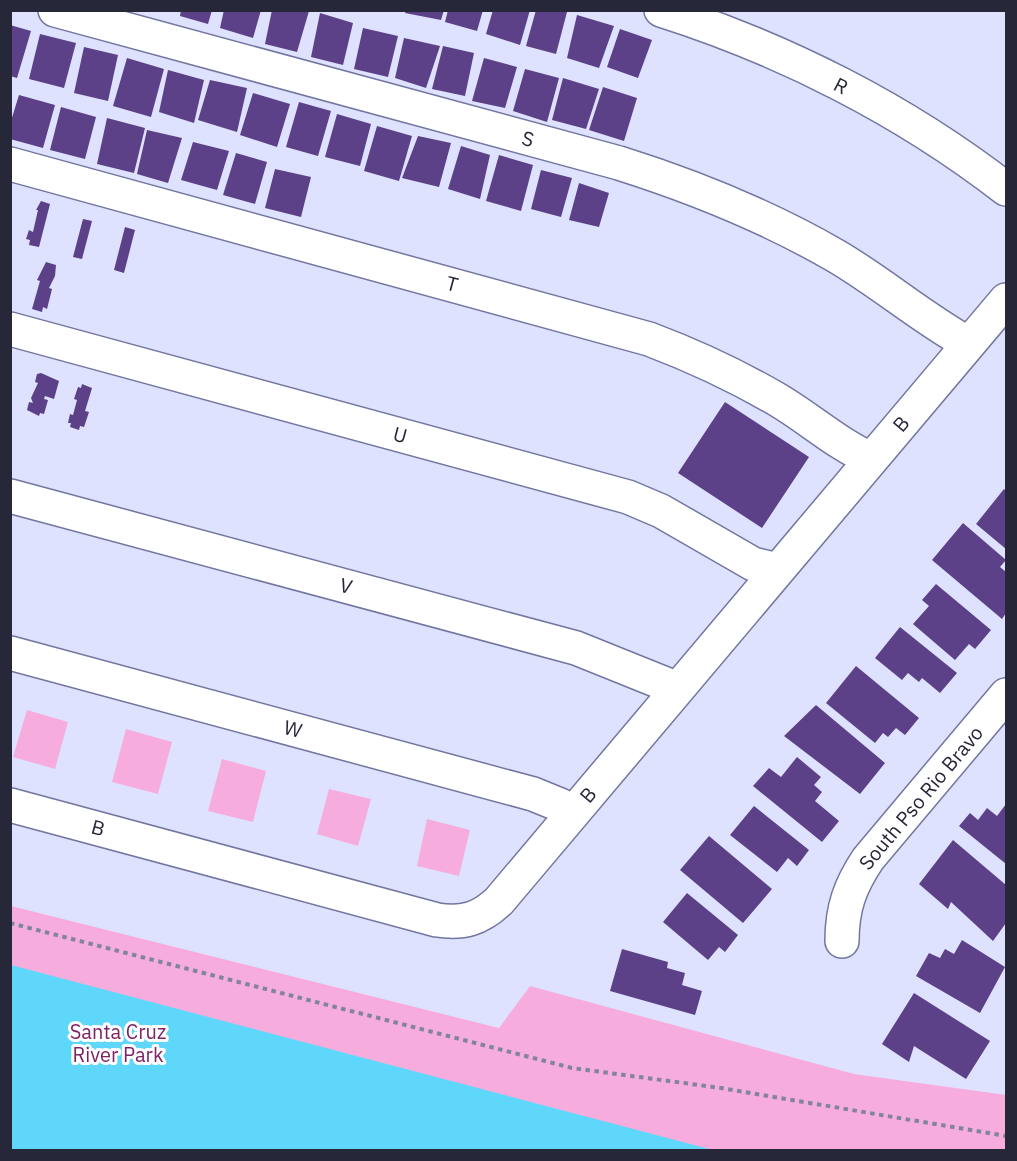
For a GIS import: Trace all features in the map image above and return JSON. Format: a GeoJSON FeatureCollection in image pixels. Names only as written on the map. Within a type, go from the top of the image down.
{"type":"FeatureCollection","features":[{"type":"Feature","properties":{"kind":"street","name":"S"},"geometry":{"type":"LineString","coordinates":[[55,10],[619,163],[700,191],[752,212],[836,256],[969,344]]}},
{"type":"Feature","properties":{"kind":"street","name":"R"},"geometry":{"type":"LineString","coordinates":[[661,10],[758,47],[830,80],[930,136],[1006,189]]}},
{"type":"Feature","properties":{"kind":"street","name":"T"},"geometry":{"type":"LineString","coordinates":[[10,164],[649,339],[703,361],[756,387],[842,443],[871,459]]}},
{"type":"Feature","properties":{"kind":"street","name":"B"},"geometry":{"type":"LineString","coordinates":[[10,805],[455,923],[472,920],[487,912],[1006,300]]}},
{"type":"Feature","properties":{"kind":"street","name":"U"},"geometry":{"type":"LineString","coordinates":[[10,329],[628,497],[661,510],[753,564],[778,570]]}},
{"type":"Feature","properties":{"kind":"street","name":"V"},"geometry":{"type":"LineString","coordinates":[[10,495],[576,648],[678,689]]}},
{"type":"Feature","properties":{"kind":"street","name":"W"},"geometry":{"type":"LineString","coordinates":[[10,652],[533,794],[560,805],[571,814]]}},
{"type":"Feature","properties":{"kind":"street","name":"South Pso Rio Bravo"},"geometry":{"type":"LineString","coordinates":[[842,941],[846,899],[855,878],[868,859],[1006,695]]}},
{"type":"Feature","properties":{"kind":"path"},"geometry":{"type":"LineString","coordinates":[[10,923],[572,1068],[721,1088],[1006,1137]]}},
{"type":"Feature","properties":{"kind":"green space"},"geometry":{"type":"Polygon","coordinates":[[[27,710],[68,722],[55,769],[13,757],[27,710]]]}},
{"type":"Feature","properties":{"kind":"green space"},"geometry":{"type":"Polygon","coordinates":[[[126,729],[172,742],[158,794],[112,782],[126,729]]]}},
{"type":"Feature","properties":{"kind":"green space"},"geometry":{"type":"Polygon","coordinates":[[[222,759],[266,771],[253,822],[208,811],[222,759]]]}},
{"type":"Feature","properties":{"kind":"green space"},"geometry":{"type":"Polygon","coordinates":[[[329,789],[371,799],[358,846],[317,834],[329,789]]]}},
{"type":"Feature","properties":{"kind":"green space"},"geometry":{"type":"Polygon","coordinates":[[[427,819],[470,830],[459,876],[417,866],[427,819]]]}},
{"type":"Feature","properties":{"kind":"green space","name":"Santa Cruz River Park"},"geometry":{"type":"Polygon","coordinates":[[[11,906],[499,1028],[530,986],[854,1074],[1006,1095],[1006,1150],[11,1150],[11,906]]]}},
{"type":"Feature","properties":{"kind":"water"},"geometry":{"type":"Polygon","coordinates":[[[11,965],[713,1150],[11,1150],[11,965]]]}},
{"type":"Feature","properties":{"kind":"building"},"geometry":{"type":"Polygon","coordinates":[[[181,10],[212,10],[208,24],[180,16],[181,10]]]}},
{"type":"Feature","properties":{"kind":"building"},"geometry":{"type":"Polygon","coordinates":[[[224,10],[261,10],[253,38],[220,28],[224,10]]]}},
{"type":"Feature","properties":{"kind":"building"},"geometry":{"type":"Polygon","coordinates":[[[272,10],[309,11],[297,52],[265,44],[272,10]]]}},
{"type":"Feature","properties":{"kind":"building"},"geometry":{"type":"Polygon","coordinates":[[[406,10],[444,10],[441,20],[405,13],[406,10]]]}},
{"type":"Feature","properties":{"kind":"building"},"geometry":{"type":"Polygon","coordinates":[[[448,10],[483,10],[477,31],[445,22],[448,10]]]}},
{"type":"Feature","properties":{"kind":"building"},"geometry":{"type":"Polygon","coordinates":[[[493,10],[530,10],[520,45],[486,34],[493,10]]]}},
{"type":"Feature","properties":{"kind":"building"},"geometry":{"type":"Polygon","coordinates":[[[536,10],[567,12],[556,54],[526,46],[536,10]]]}},
{"type":"Feature","properties":{"kind":"building"},"geometry":{"type":"Polygon","coordinates":[[[320,13],[353,23],[343,65],[311,57],[320,13]]]}},
{"type":"Feature","properties":{"kind":"building"},"geometry":{"type":"Polygon","coordinates":[[[577,15],[614,26],[599,68],[567,58],[577,15]]]}},
{"type":"Feature","properties":{"kind":"building"},"geometry":{"type":"Polygon","coordinates":[[[10,25],[31,31],[17,78],[10,76],[10,25]]]}},
{"type":"Feature","properties":{"kind":"building"},"geometry":{"type":"Polygon","coordinates":[[[363,28],[398,36],[388,77],[354,69],[363,28]]]}},
{"type":"Feature","properties":{"kind":"building"},"geometry":{"type":"Polygon","coordinates":[[[620,29],[652,40],[638,78],[607,67],[620,29]]]}},
{"type":"Feature","properties":{"kind":"building"},"geometry":{"type":"Polygon","coordinates":[[[40,34],[76,43],[64,88],[29,79],[40,34]]]}},
{"type":"Feature","properties":{"kind":"building"},"geometry":{"type":"Polygon","coordinates":[[[404,38],[440,46],[426,88],[395,78],[404,38]]]}},
{"type":"Feature","properties":{"kind":"building"},"geometry":{"type":"Polygon","coordinates":[[[443,46],[474,53],[465,96],[432,89],[443,46]]]}},
{"type":"Feature","properties":{"kind":"building"},"geometry":{"type":"Polygon","coordinates":[[[84,47],[118,55],[108,101],[74,93],[84,47]]]}},
{"type":"Feature","properties":{"kind":"building"},"geometry":{"type":"Polygon","coordinates":[[[127,58],[164,69],[151,117],[113,106],[127,58]]]}},
{"type":"Feature","properties":{"kind":"building"},"geometry":{"type":"Polygon","coordinates":[[[484,58],[517,67],[505,108],[472,101],[484,58]]]}},
{"type":"Feature","properties":{"kind":"building"},"geometry":{"type":"Polygon","coordinates":[[[525,69],[559,78],[547,122],[513,111],[525,69]]]}},
{"type":"Feature","properties":{"kind":"building"},"geometry":{"type":"Polygon","coordinates":[[[168,70],[204,80],[194,123],[159,112],[168,70]]]}},
{"type":"Feature","properties":{"kind":"building"},"geometry":{"type":"Polygon","coordinates":[[[563,78],[599,89],[586,129],[552,120],[563,78]]]}},
{"type":"Feature","properties":{"kind":"building"},"geometry":{"type":"Polygon","coordinates":[[[210,80],[247,88],[237,132],[198,120],[210,80]]]}},
{"type":"Feature","properties":{"kind":"building"},"geometry":{"type":"Polygon","coordinates":[[[603,87],[637,98],[624,141],[589,130],[603,87]]]}},
{"type":"Feature","properties":{"kind":"building"},"geometry":{"type":"Polygon","coordinates":[[[253,93],[290,104],[277,147],[240,135],[253,93]]]}},
{"type":"Feature","properties":{"kind":"building"},"geometry":{"type":"Polygon","coordinates":[[[19,95],[55,105],[43,148],[10,139],[10,124],[19,95]]]}},
{"type":"Feature","properties":{"kind":"building"},"geometry":{"type":"Polygon","coordinates":[[[299,102],[331,111],[318,156],[286,147],[299,102]]]}},
{"type":"Feature","properties":{"kind":"building"},"geometry":{"type":"Polygon","coordinates":[[[61,107],[96,117],[85,159],[50,150],[61,107]]]}},
{"type":"Feature","properties":{"kind":"building"},"geometry":{"type":"Polygon","coordinates":[[[337,114],[371,124],[360,166],[325,157],[337,114]]]}},
{"type":"Feature","properties":{"kind":"building"},"geometry":{"type":"Polygon","coordinates":[[[107,118],[145,128],[134,173],[97,164],[107,118]]]}},
{"type":"Feature","properties":{"kind":"building"},"geometry":{"type":"Polygon","coordinates":[[[377,126],[412,136],[399,181],[364,171],[377,126]]]}},
{"type":"Feature","properties":{"kind":"building"},"geometry":{"type":"Polygon","coordinates":[[[147,130],[182,138],[168,183],[137,174],[147,130]]]}},
{"type":"Feature","properties":{"kind":"building"},"geometry":{"type":"Polygon","coordinates":[[[418,136],[451,143],[439,187],[402,178],[418,136]]]}},
{"type":"Feature","properties":{"kind":"building"},"geometry":{"type":"Polygon","coordinates":[[[193,142],[229,151],[217,190],[181,180],[193,142]]]}},
{"type":"Feature","properties":{"kind":"building"},"geometry":{"type":"Polygon","coordinates":[[[461,146],[490,155],[480,199],[448,189],[461,146]]]}},
{"type":"Feature","properties":{"kind":"building"},"geometry":{"type":"Polygon","coordinates":[[[236,153],[267,162],[255,204],[223,195],[236,153]]]}},
{"type":"Feature","properties":{"kind":"building"},"geometry":{"type":"Polygon","coordinates":[[[499,155],[533,165],[521,211],[486,201],[499,155]]]}},
{"type":"Feature","properties":{"kind":"building"},"geometry":{"type":"Polygon","coordinates":[[[275,169],[311,177],[301,217],[265,208],[275,169]]]}},
{"type":"Feature","properties":{"kind":"building"},"geometry":{"type":"Polygon","coordinates":[[[541,170],[572,178],[561,217],[531,209],[541,170]]]}},
{"type":"Feature","properties":{"kind":"building"},"geometry":{"type":"Polygon","coordinates":[[[579,183],[609,193],[599,227],[569,220],[579,183]]]}},
{"type":"Feature","properties":{"kind":"building"},"geometry":{"type":"Polygon","coordinates":[[[41,201],[50,204],[39,247],[29,245],[30,240],[26,239],[29,230],[33,232],[38,210],[36,210],[41,201]]]}},
{"type":"Feature","properties":{"kind":"building"},"geometry":{"type":"Polygon","coordinates":[[[83,219],[92,221],[82,259],[73,257],[83,219]]]}},
{"type":"Feature","properties":{"kind":"building"},"geometry":{"type":"Polygon","coordinates":[[[125,227],[135,230],[124,273],[114,270],[125,227]]]}},
{"type":"Feature","properties":{"kind":"building"},"geometry":{"type":"Polygon","coordinates":[[[46,262],[56,265],[55,276],[49,288],[52,289],[47,309],[43,307],[42,312],[32,309],[40,281],[37,280],[46,262]]]}},
{"type":"Feature","properties":{"kind":"building"},"geometry":{"type":"Polygon","coordinates":[[[41,373],[59,381],[54,399],[45,396],[44,399],[48,400],[44,414],[40,413],[39,416],[27,410],[29,402],[33,403],[31,398],[38,383],[35,382],[37,374],[41,373]]]}},
{"type":"Feature","properties":{"kind":"building"},"geometry":{"type":"Polygon","coordinates":[[[82,384],[92,388],[85,411],[89,412],[84,427],[80,426],[79,430],[70,427],[71,423],[68,423],[70,414],[73,415],[77,400],[74,399],[78,387],[81,388],[82,384]]]}},
{"type":"Feature","properties":{"kind":"building"},"geometry":{"type":"Polygon","coordinates":[[[725,402],[809,457],[762,528],[678,473],[725,402]]]}},
{"type":"Feature","properties":{"kind":"building"},"geometry":{"type":"Polygon","coordinates":[[[1004,489],[1006,491],[1006,549],[976,524],[1004,489]]]}},
{"type":"Feature","properties":{"kind":"building"},"geometry":{"type":"Polygon","coordinates":[[[963,523],[1006,560],[1000,567],[1006,572],[1006,613],[1002,619],[932,560],[963,523]]]}},
{"type":"Feature","properties":{"kind":"building"},"geometry":{"type":"Polygon","coordinates":[[[936,584],[991,630],[975,649],[969,644],[955,660],[913,624],[929,606],[922,600],[936,584]]]}},
{"type":"Feature","properties":{"kind":"building"},"geometry":{"type":"Polygon","coordinates":[[[900,627],[957,673],[940,693],[922,678],[919,682],[908,673],[902,680],[875,658],[900,627]]]}},
{"type":"Feature","properties":{"kind":"building"},"geometry":{"type":"Polygon","coordinates":[[[856,666],[919,718],[905,735],[896,728],[888,737],[883,733],[875,743],[826,703],[856,666]]]}},
{"type":"Feature","properties":{"kind":"building"},"geometry":{"type":"Polygon","coordinates":[[[816,705],[885,763],[860,794],[784,736],[816,705]]]}},
{"type":"Feature","properties":{"kind":"building"},"geometry":{"type":"Polygon","coordinates":[[[797,757],[821,777],[814,785],[822,792],[815,801],[839,821],[822,842],[753,786],[769,768],[781,777],[797,757]]]}},
{"type":"Feature","properties":{"kind":"building"},"geometry":{"type":"Polygon","coordinates":[[[1006,804],[1006,864],[959,826],[970,813],[978,820],[987,808],[997,816],[1006,804]]]}},
{"type":"Feature","properties":{"kind":"building"},"geometry":{"type":"Polygon","coordinates":[[[754,806],[809,850],[797,866],[788,858],[777,872],[730,835],[754,806]]]}},
{"type":"Feature","properties":{"kind":"building"},"geometry":{"type":"Polygon","coordinates":[[[709,836],[772,889],[743,923],[680,870],[709,836]]]}},
{"type":"Feature","properties":{"kind":"building"},"geometry":{"type":"Polygon","coordinates":[[[953,840],[1006,885],[1006,923],[993,941],[951,902],[948,909],[919,884],[953,840]]]}},
{"type":"Feature","properties":{"kind":"building"},"geometry":{"type":"Polygon","coordinates":[[[687,893],[738,935],[725,952],[719,947],[708,960],[663,922],[687,893]]]}},
{"type":"Feature","properties":{"kind":"building"},"geometry":{"type":"Polygon","coordinates":[[[962,940],[1005,967],[980,1013],[916,976],[929,953],[940,958],[945,949],[954,954],[962,940]]]}},
{"type":"Feature","properties":{"kind":"building"},"geometry":{"type":"Polygon","coordinates":[[[622,949],[668,962],[667,968],[685,973],[682,985],[702,991],[695,1015],[610,991],[622,949]]]}},
{"type":"Feature","properties":{"kind":"building"},"geometry":{"type":"Polygon","coordinates":[[[914,993],[990,1041],[966,1079],[914,1046],[909,1062],[882,1044],[914,993]]]}}]}
